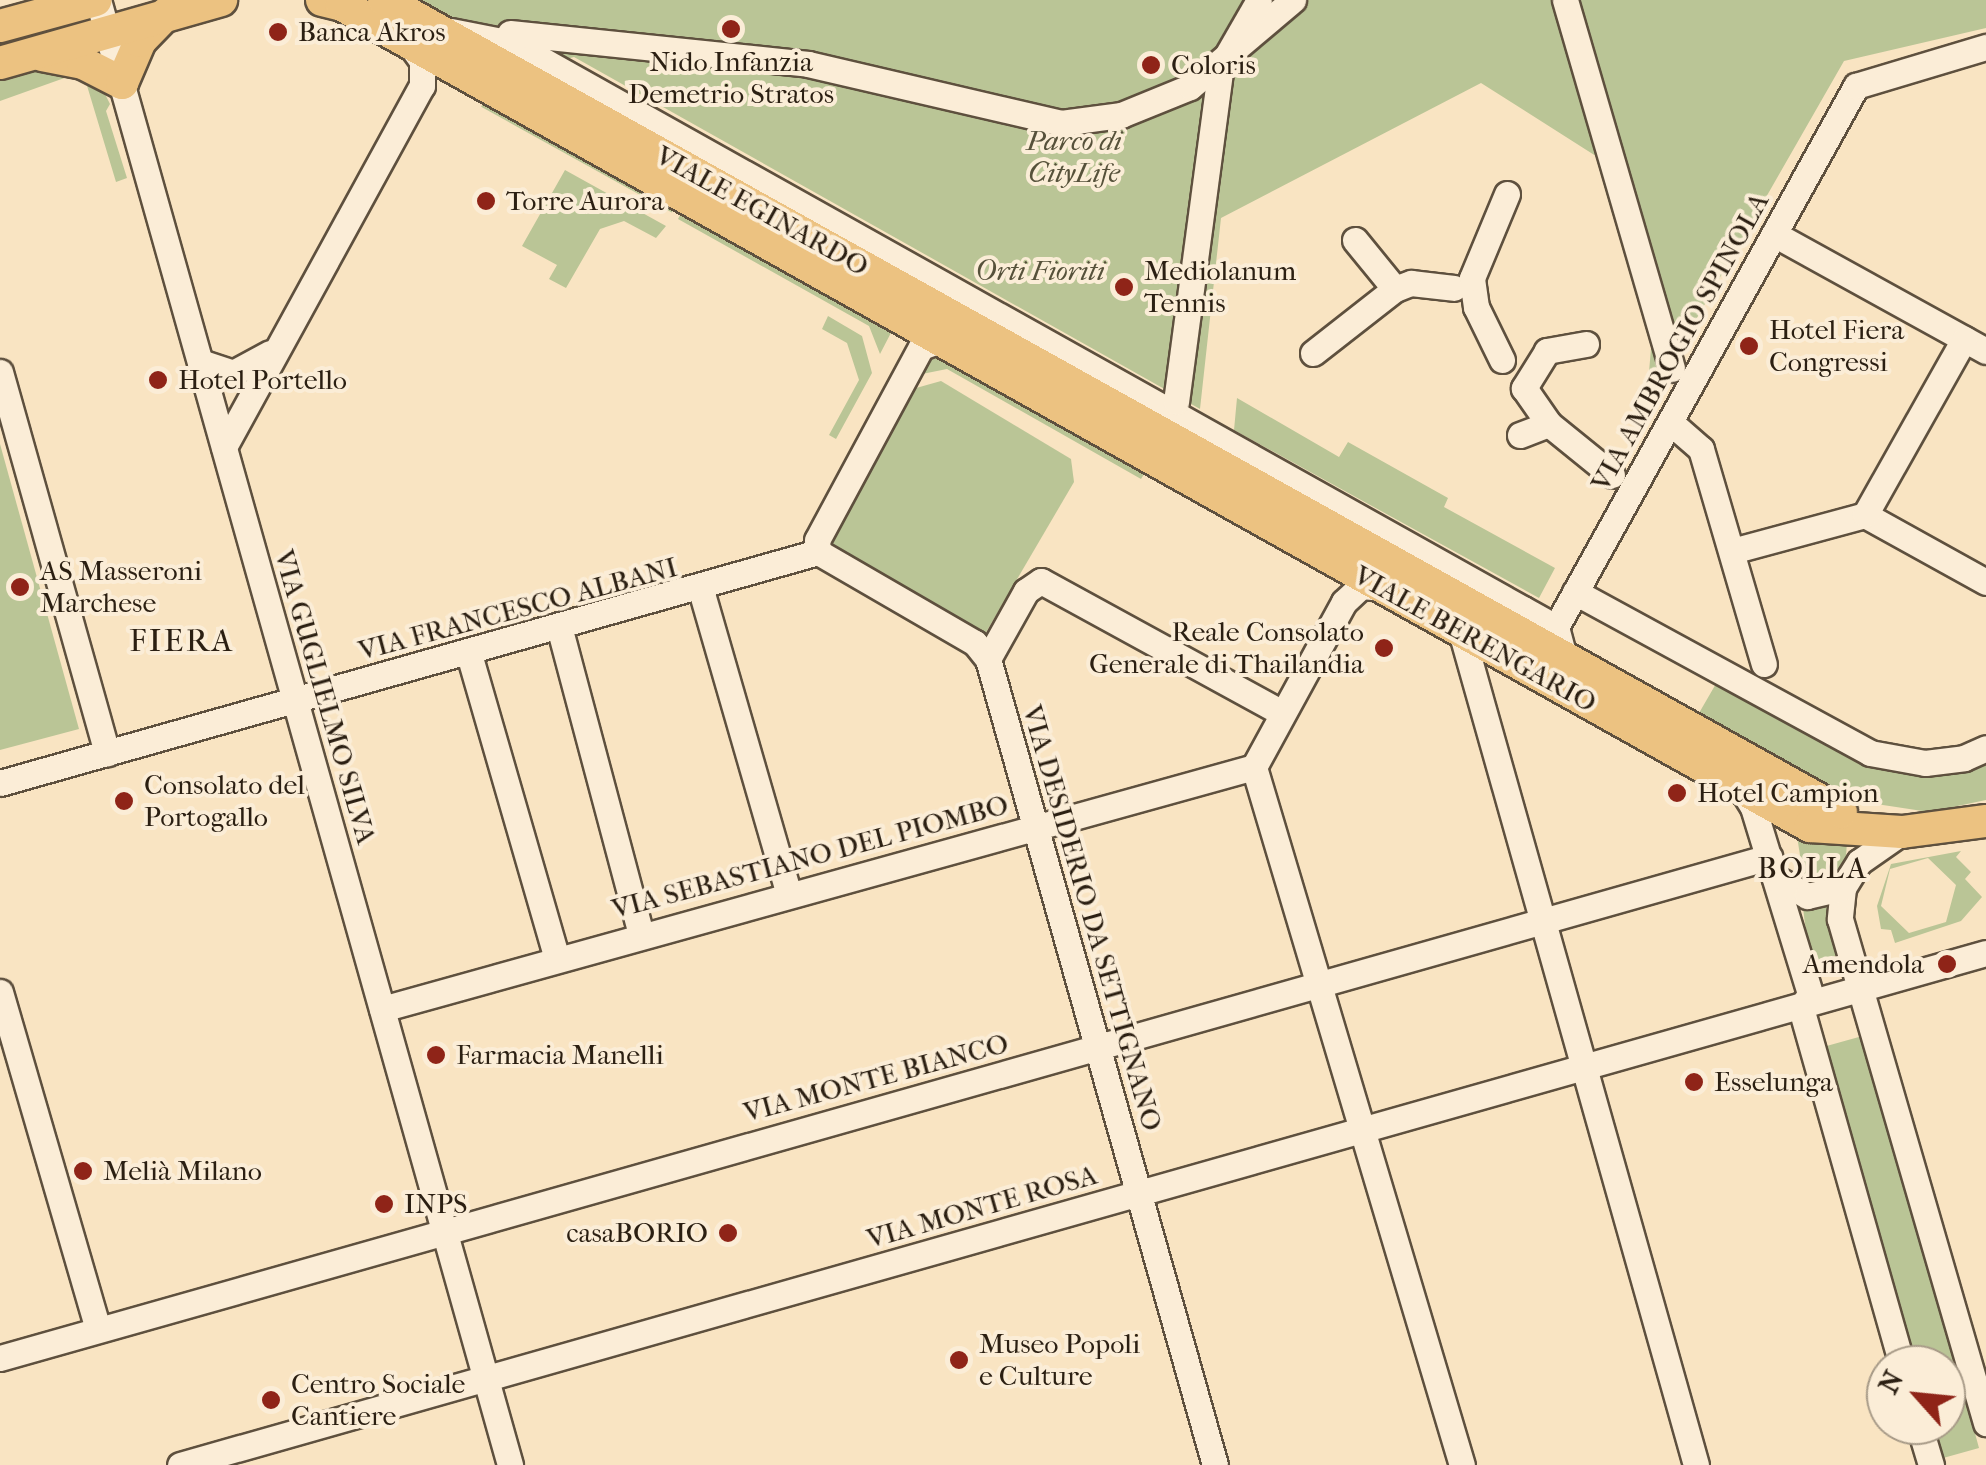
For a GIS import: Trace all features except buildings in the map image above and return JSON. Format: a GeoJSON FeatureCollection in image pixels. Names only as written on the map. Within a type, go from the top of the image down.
{"type":"FeatureCollection","features":[{"type":"Feature","properties":{"kind":"main road"},"geometry":{"type":"LineString","coordinates":[[0,26],[46,8],[167,13],[221,0]]}},
{"type":"Feature","properties":{"kind":"main road","name":"VIALE EGINARDO"},"geometry":{"type":"LineString","coordinates":[[322,0],[421,35],[873,259],[1091,394]]}},
{"type":"Feature","properties":{"kind":"main road","name":"VIALE EGINARDO"},"geometry":{"type":"LineString","coordinates":[[384,0],[421,35],[595,147],[941,340]]}},
{"type":"Feature","properties":{"kind":"main road"},"geometry":{"type":"LineString","coordinates":[[0,63],[32,54],[101,10]]}},
{"type":"Feature","properties":{"kind":"main road"},"geometry":{"type":"LineString","coordinates":[[32,54],[75,60],[122,83],[140,41],[167,13]]}},
{"type":"Feature","properties":{"kind":"main road"},"geometry":{"type":"LineString","coordinates":[[595,147],[666,172],[846,273],[873,259]]}},
{"type":"Feature","properties":{"kind":"main road"},"geometry":{"type":"LineString","coordinates":[[941,340],[966,340],[1056,389],[1091,394],[1163,449]]}},
{"type":"Feature","properties":{"kind":"main road"},"geometry":{"type":"LineString","coordinates":[[941,340],[1163,449]]}},
{"type":"Feature","properties":{"kind":"main road","name":"VIALE BERENGARIO"},"geometry":{"type":"LineString","coordinates":[[1163,449],[1384,588],[1794,816]]}},
{"type":"Feature","properties":{"kind":"main road","name":"VIALE BERENGARIO"},"geometry":{"type":"LineString","coordinates":[[1163,449],[1560,642],[1854,830]]}},
{"type":"Feature","properties":{"kind":"main road"},"geometry":{"type":"LineString","coordinates":[[1794,816],[1854,830],[1902,832],[1986,821]]}},
{"type":"Feature","properties":{"kind":"street"},"geometry":{"type":"LineString","coordinates":[[1176,402],[1222,66],[1259,0]]}},
{"type":"Feature","properties":{"kind":"street"},"geometry":{"type":"LineString","coordinates":[[510,33],[808,64],[1061,123],[1152,106],[1222,66],[1293,0]]}},
{"type":"Feature","properties":{"kind":"street"},"geometry":{"type":"LineString","coordinates":[[1565,0],[1672,369]]}},
{"type":"Feature","properties":{"kind":"street","name":"VIA GUGLIELMO SILVA"},"geometry":{"type":"LineString","coordinates":[[101,10],[510,1465]]}},
{"type":"Feature","properties":{"kind":"street"},"geometry":{"type":"LineString","coordinates":[[224,447],[422,86],[421,35]]}},
{"type":"Feature","properties":{"kind":"street","name":"VIA AMBROGIO SPINOLA"},"geometry":{"type":"LineString","coordinates":[[1560,642],[1575,592],[1856,86],[1986,47]]}},
{"type":"Feature","properties":{"kind":"street"},"geometry":{"type":"LineString","coordinates":[[1463,283],[1507,194]]}},
{"type":"Feature","properties":{"kind":"street"},"geometry":{"type":"LineString","coordinates":[[1732,550],[1865,515],[1975,345],[1774,234]]}},
{"type":"Feature","properties":{"kind":"street"},"geometry":{"type":"LineString","coordinates":[[1356,240],[1395,289]]}},
{"type":"Feature","properties":{"kind":"street","name":"VIALE EGINARDO"},"geometry":{"type":"LineString","coordinates":[[873,259],[935,280],[1213,436]]}},
{"type":"Feature","properties":{"kind":"street"},"geometry":{"type":"LineString","coordinates":[[1314,353],[1395,289],[1410,283],[1463,283]]}},
{"type":"Feature","properties":{"kind":"street"},"geometry":{"type":"LineString","coordinates":[[1463,283],[1502,360],[1549,424],[1612,475]]}},
{"type":"Feature","properties":{"kind":"street"},"geometry":{"type":"LineString","coordinates":[[941,340],[922,347],[816,540],[818,552],[975,643],[988,659],[1032,583],[1055,586],[1282,712]]}},
{"type":"Feature","properties":{"kind":"street"},"geometry":{"type":"LineString","coordinates":[[1502,360],[1586,344]]}},
{"type":"Feature","properties":{"kind":"street"},"geometry":{"type":"LineString","coordinates":[[200,362],[234,373],[274,350]]}},
{"type":"Feature","properties":{"kind":"street"},"geometry":{"type":"LineString","coordinates":[[1524,388],[1547,351]]}},
{"type":"Feature","properties":{"kind":"street"},"geometry":{"type":"LineString","coordinates":[[0,372],[107,753]]}},
{"type":"Feature","properties":{"kind":"street"},"geometry":{"type":"LineString","coordinates":[[1670,422],[1700,449],[1764,664]]}},
{"type":"Feature","properties":{"kind":"street"},"geometry":{"type":"LineString","coordinates":[[1520,435],[1549,424]]}},
{"type":"Feature","properties":{"kind":"street","name":"VIALE BERENGARIO"},"geometry":{"type":"LineString","coordinates":[[1213,436],[1560,642]]}},
{"type":"Feature","properties":{"kind":"street"},"geometry":{"type":"LineString","coordinates":[[1865,515],[1986,582]]}},
{"type":"Feature","properties":{"kind":"street","name":"VIA FRANCESCO ALBANI"},"geometry":{"type":"LineString","coordinates":[[0,784],[560,630],[818,552]]}},
{"type":"Feature","properties":{"kind":"street"},"geometry":{"type":"LineString","coordinates":[[1384,588],[1361,586],[1348,597],[1254,768],[1324,985],[1462,1465]]}},
{"type":"Feature","properties":{"kind":"street"},"geometry":{"type":"LineString","coordinates":[[701,590],[789,894]]}},
{"type":"Feature","properties":{"kind":"street"},"geometry":{"type":"LineString","coordinates":[[1575,592],[1870,753],[1925,763],[1964,758],[1986,748]]}},
{"type":"Feature","properties":{"kind":"street"},"geometry":{"type":"LineString","coordinates":[[560,630],[641,935]]}},
{"type":"Feature","properties":{"kind":"street"},"geometry":{"type":"LineString","coordinates":[[1460,630],[1696,1465]]}},
{"type":"Feature","properties":{"kind":"street"},"geometry":{"type":"LineString","coordinates":[[469,654],[556,958]]}},
{"type":"Feature","properties":{"kind":"street","name":"VIA DESIDERIO DA SETTIGNANO"},"geometry":{"type":"LineString","coordinates":[[988,659],[1216,1465]]}},
{"type":"Feature","properties":{"kind":"street","name":"VIA SEBASTIANO DEL PIOMBO"},"geometry":{"type":"LineString","coordinates":[[382,1010],[556,958],[1254,768]]}},
{"type":"Feature","properties":{"kind":"street"},"geometry":{"type":"LineString","coordinates":[[1734,783],[1750,800],[1810,994],[1801,1008],[1896,1345]]}},
{"type":"Feature","properties":{"kind":"street"},"geometry":{"type":"LineString","coordinates":[[1772,867],[1780,828],[1794,816]]}},
{"type":"Feature","properties":{"kind":"street"},"geometry":{"type":"LineString","coordinates":[[1854,830],[1840,919],[1986,1423]]}},
{"type":"Feature","properties":{"kind":"street"},"geometry":{"type":"LineString","coordinates":[[1772,867],[1807,896],[1843,888]]}},
{"type":"Feature","properties":{"kind":"street","name":"VIA MONTE BIANCO"},"geometry":{"type":"LineString","coordinates":[[0,1358],[444,1228],[1324,985],[1543,920],[1772,867]]}},
{"type":"Feature","properties":{"kind":"street","name":"VIA MONTE ROSA"},"geometry":{"type":"LineString","coordinates":[[180,1465],[1861,992],[1986,953]]}},
{"type":"Feature","properties":{"kind":"street"},"geometry":{"type":"LineString","coordinates":[[0,992],[98,1329]]}},
{"type":"Feature","properties":{"kind":"green space","name":"Parco di CityLife"},"geometry":{"type":"Polygon","coordinates":[[[417,0],[1986,0],[1986,28],[1844,61],[1646,407],[1653,325],[1610,165],[1481,83],[1221,218],[1200,409],[574,57],[563,60],[502,26],[451,19],[417,0]]]}},
{"type":"Feature","properties":{"kind":"green space"},"geometry":{"type":"Polygon","coordinates":[[[52,65],[70,76],[0,101],[0,79],[52,65]]]}},
{"type":"Feature","properties":{"kind":"green space"},"geometry":{"type":"Polygon","coordinates":[[[85,79],[101,86],[110,104],[106,111],[127,178],[116,182],[85,79]]]}},
{"type":"Feature","properties":{"kind":"green space"},"geometry":{"type":"Polygon","coordinates":[[[486,98],[677,204],[672,212],[481,107],[486,98]]]}},
{"type":"Feature","properties":{"kind":"green space"},"geometry":{"type":"Polygon","coordinates":[[[565,170],[666,226],[656,238],[624,221],[600,229],[566,288],[549,279],[557,265],[522,246],[565,170]]]}},
{"type":"Feature","properties":{"kind":"green space"},"geometry":{"type":"Polygon","coordinates":[[[683,209],[894,327],[880,354],[869,326],[678,219],[683,209]]]}},
{"type":"Feature","properties":{"kind":"green space"},"geometry":{"type":"Polygon","coordinates":[[[828,316],[862,336],[872,373],[836,439],[829,435],[859,380],[847,343],[822,329],[828,316]]]}},
{"type":"Feature","properties":{"kind":"green space"},"geometry":{"type":"Polygon","coordinates":[[[929,350],[1148,468],[1141,479],[947,369],[917,375],[929,350]]]}},
{"type":"Feature","properties":{"kind":"green space"},"geometry":{"type":"Polygon","coordinates":[[[941,381],[1071,459],[1074,482],[985,634],[829,553],[826,533],[909,390],[941,381]]]}},
{"type":"Feature","properties":{"kind":"green space"},"geometry":{"type":"Polygon","coordinates":[[[1237,398],[1339,457],[1348,442],[1448,498],[1444,507],[1555,568],[1539,598],[1234,430],[1237,398]]]}},
{"type":"Feature","properties":{"kind":"green space","name":"AS Masseroni Marchese"},"geometry":{"type":"Polygon","coordinates":[[[0,444],[79,729],[0,750],[0,444]]]}},
{"type":"Feature","properties":{"kind":"green space"},"geometry":{"type":"Polygon","coordinates":[[[1717,682],[1836,747],[1986,759],[1986,800],[1929,812],[1850,800],[1695,720],[1717,682]]]}},
{"type":"Feature","properties":{"kind":"green space"},"geometry":{"type":"Polygon","coordinates":[[[1797,836],[1847,840],[1846,858],[1828,884],[1804,881],[1797,836]]]}},
{"type":"Feature","properties":{"kind":"green space"},"geometry":{"type":"Polygon","coordinates":[[[1961,851],[1956,857],[1971,872],[1965,879],[1982,897],[1961,921],[1895,943],[1891,930],[1881,929],[1877,906],[1891,864],[1961,851]],[[1928,858],[1890,869],[1881,906],[1909,933],[1946,922],[1956,885],[1928,858]]]}},
{"type":"Feature","properties":{"kind":"green space"},"geometry":{"type":"Polygon","coordinates":[[[1830,905],[1839,955],[1810,963],[1803,908],[1830,905]]]}},
{"type":"Feature","properties":{"kind":"green space"},"geometry":{"type":"Polygon","coordinates":[[[1866,1035],[1951,1345],[1905,1345],[1823,1047],[1866,1035]]]}},
{"type":"Feature","properties":{"kind":"green space"},"geometry":{"type":"Polygon","coordinates":[[[1966,1400],[1979,1448],[1936,1460],[1932,1445],[1966,1445],[1966,1400]]]}},
{"type":"Feature","properties":{"kind":"place","name":"Nido Infanzia Demetrio Stratos"},"geometry":{"type":"Point","coordinates":[731,29]}},
{"type":"Feature","properties":{"kind":"place","name":"Banca Akros"},"geometry":{"type":"Point","coordinates":[278,32]}},
{"type":"Feature","properties":{"kind":"place","name":"Coloris"},"geometry":{"type":"Point","coordinates":[1151,65]}},
{"type":"Feature","properties":{"kind":"place","name":"Torre Aurora"},"geometry":{"type":"Point","coordinates":[486,201]}},
{"type":"Feature","properties":{"kind":"place","name":"Mediolanum Tennis"},"geometry":{"type":"Point","coordinates":[1124,287]}},
{"type":"Feature","properties":{"kind":"place","name":"Hotel Fiera Congressi"},"geometry":{"type":"Point","coordinates":[1749,346]}},
{"type":"Feature","properties":{"kind":"place","name":"Hotel Portello"},"geometry":{"type":"Point","coordinates":[158,380]}},
{"type":"Feature","properties":{"kind":"place","name":"AS Masseroni Marchese"},"geometry":{"type":"Point","coordinates":[20,587]}},
{"type":"Feature","properties":{"kind":"place","name":"Reale Consolato Generale di Thailandia"},"geometry":{"type":"Point","coordinates":[1384,648]}},
{"type":"Feature","properties":{"kind":"place","name":"Hotel Campion"},"geometry":{"type":"Point","coordinates":[1677,793]}},
{"type":"Feature","properties":{"kind":"place","name":"Consolato del Portogallo"},"geometry":{"type":"Point","coordinates":[124,801]}},
{"type":"Feature","properties":{"kind":"place","name":"Amendola"},"geometry":{"type":"Point","coordinates":[1947,964]}},
{"type":"Feature","properties":{"kind":"place","name":"Farmacia Manelli"},"geometry":{"type":"Point","coordinates":[436,1055]}},
{"type":"Feature","properties":{"kind":"place","name":"Esselunga"},"geometry":{"type":"Point","coordinates":[1694,1082]}},
{"type":"Feature","properties":{"kind":"place","name":"Melià Milano"},"geometry":{"type":"Point","coordinates":[83,1171]}},
{"type":"Feature","properties":{"kind":"place","name":"INPS"},"geometry":{"type":"Point","coordinates":[384,1204]}},
{"type":"Feature","properties":{"kind":"place","name":"casaBORIO"},"geometry":{"type":"Point","coordinates":[728,1233]}},
{"type":"Feature","properties":{"kind":"place","name":"Museo Popoli e Culture"},"geometry":{"type":"Point","coordinates":[959,1360]}},
{"type":"Feature","properties":{"kind":"place","name":"Centro Sociale Cantiere"},"geometry":{"type":"Point","coordinates":[271,1400]}},
{"type":"Feature","properties":{"kind":"district","name":"FIERA"},"geometry":{"type":"Point","coordinates":[182,641]}},
{"type":"Feature","properties":{"kind":"district","name":"BOLLA"},"geometry":{"type":"Point","coordinates":[1813,869]}},
{"type":"Feature","properties":{"kind":"park label","name":"Orti Fioriti"},"geometry":{"type":"Point","coordinates":[1040,271]}}]}
